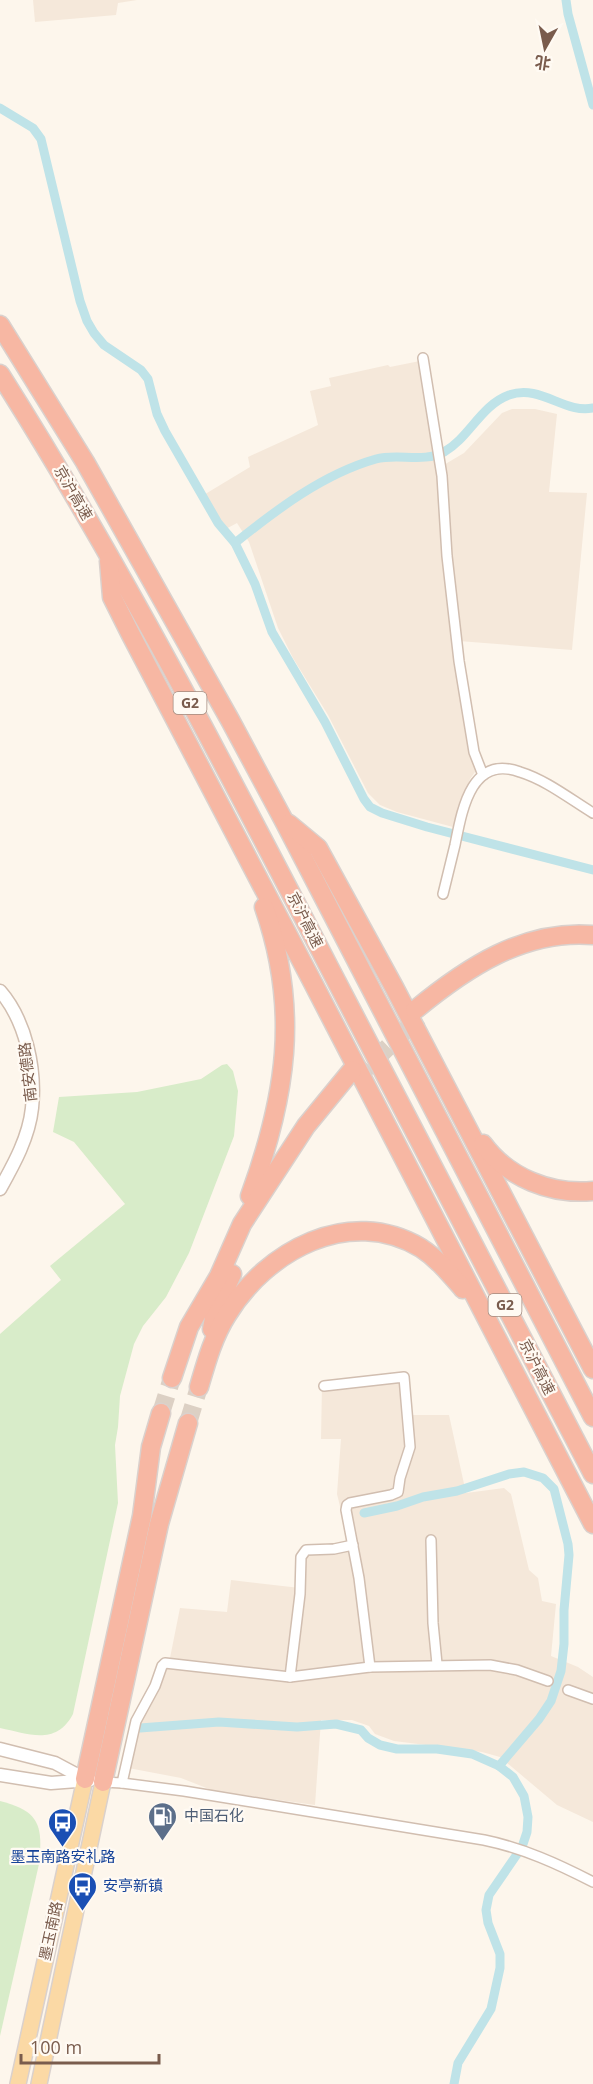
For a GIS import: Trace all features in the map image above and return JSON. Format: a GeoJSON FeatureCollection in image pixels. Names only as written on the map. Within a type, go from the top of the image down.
{"type":"FeatureCollection","features":[{"type":"Feature","properties":{"kind":"highway","name":"京沪高速"},"geometry":{"type":"LineString","coordinates":[[0,325],[86,462],[137,551],[283,819],[593,1417]]}},
{"type":"Feature","properties":{"kind":"highway","name":"京沪高速"},"geometry":{"type":"LineString","coordinates":[[0,374],[63,475],[108,554],[248,810],[592,1473]]}},
{"type":"Feature","properties":{"kind":"highway"},"geometry":{"type":"LineString","coordinates":[[108,554],[112,597],[593,1524]]}},
{"type":"Feature","properties":{"kind":"highway"},"geometry":{"type":"LineString","coordinates":[[283,819],[318,848],[375,950],[593,1369]]}},
{"type":"Feature","properties":{"kind":"highway"},"geometry":{"type":"LineString","coordinates":[[172,1378],[189,1327],[219,1276],[242,1224],[272,1131],[281,1081],[285,1046],[284,1003],[273,935],[263,905],[259,879]]}},
{"type":"Feature","properties":{"kind":"highway"},"geometry":{"type":"LineString","coordinates":[[593,935],[550,936],[510,947],[440,989],[417,1014],[495,962],[513,953],[551,942],[571,940],[593,942]]}},
{"type":"Feature","properties":{"kind":"highway"},"geometry":{"type":"LineString","coordinates":[[199,1387],[208,1355],[215,1312],[274,1189],[354,1074],[306,1126],[242,1224]]}},
{"type":"Feature","properties":{"kind":"highway"},"geometry":{"type":"LineString","coordinates":[[452,1098],[495,1159],[519,1176],[537,1184],[573,1192],[593,1191]]}},
{"type":"Feature","properties":{"kind":"highway"},"geometry":{"type":"LineString","coordinates":[[208,1355],[226,1316],[259,1274],[278,1258],[323,1236],[372,1232],[398,1237],[421,1248],[441,1263],[462,1288],[477,1299]]}},
{"type":"Feature","properties":{"kind":"highway"},"geometry":{"type":"LineString","coordinates":[[85,1779],[142,1516],[151,1447],[161,1413]]}},
{"type":"Feature","properties":{"kind":"highway"},"geometry":{"type":"LineString","coordinates":[[103,1782],[159,1524],[188,1423]]}},
{"type":"Feature","properties":{"kind":"main road","name":"墨玉南路"},"geometry":{"type":"LineString","coordinates":[[18,2084],[85,1779]]}},
{"type":"Feature","properties":{"kind":"main road","name":"墨玉南路"},"geometry":{"type":"LineString","coordinates":[[41,2077],[103,1782]]}},
{"type":"Feature","properties":{"kind":"street"},"geometry":{"type":"LineString","coordinates":[[423,358],[441,467],[447,556],[459,661],[474,752],[483,775]]}},
{"type":"Feature","properties":{"kind":"street"},"geometry":{"type":"LineString","coordinates":[[442,894],[458,827],[472,786],[493,769],[502,768],[521,772],[593,813]]}},
{"type":"Feature","properties":{"kind":"street","name":"南安德路"},"geometry":{"type":"LineString","coordinates":[[0,991],[8,1000],[20,1023],[27,1048],[32,1080],[32,1108],[19,1153],[0,1189]]}},
{"type":"Feature","properties":{"kind":"street"},"geometry":{"type":"LineString","coordinates":[[324,1386],[404,1377],[410,1447],[398,1492],[347,1505],[347,1520],[353,1545],[370,1667]]}},
{"type":"Feature","properties":{"kind":"street"},"geometry":{"type":"LineString","coordinates":[[431,1540],[433,1623],[437,1664]]}},
{"type":"Feature","properties":{"kind":"street"},"geometry":{"type":"LineString","coordinates":[[290,1677],[303,1552],[353,1545]]}},
{"type":"Feature","properties":{"kind":"street"},"geometry":{"type":"LineString","coordinates":[[122,1783],[136,1721],[165,1663],[290,1677],[370,1667],[437,1664],[502,1666],[548,1681]]}},
{"type":"Feature","properties":{"kind":"street"},"geometry":{"type":"LineString","coordinates":[[568,1690],[593,1699]]}},
{"type":"Feature","properties":{"kind":"street"},"geometry":{"type":"LineString","coordinates":[[0,1749],[55,1762],[85,1779]]}},
{"type":"Feature","properties":{"kind":"street"},"geometry":{"type":"LineString","coordinates":[[0,1775],[51,1783],[85,1779],[122,1783],[484,1840],[529,1852],[593,1882]]}},
{"type":"Feature","properties":{"kind":"shaded area"},"geometry":{"type":"Polygon","coordinates":[[[33,0],[137,0],[118,3],[116,15],[35,22],[33,0]]]}},
{"type":"Feature","properties":{"kind":"shaded area"},"geometry":{"type":"Polygon","coordinates":[[[425,360],[442,466],[464,453],[502,413],[512,409],[535,409],[557,414],[549,492],[587,493],[572,650],[459,641],[476,752],[483,767],[470,779],[453,827],[397,812],[380,805],[368,793],[328,715],[293,658],[278,628],[249,542],[237,523],[222,531],[202,496],[250,467],[248,457],[318,425],[310,391],[331,386],[329,378],[388,365],[390,367],[425,360]]]}},
{"type":"Feature","properties":{"kind":"shaded area"},"geometry":{"type":"Polygon","coordinates":[[[408,1375],[411,1415],[449,1415],[466,1493],[504,1488],[511,1494],[529,1570],[538,1578],[542,1601],[556,1604],[551,1656],[578,1667],[593,1677],[593,1822],[557,1805],[500,1757],[482,1752],[394,1741],[375,1734],[369,1726],[352,1720],[321,1720],[315,1805],[214,1791],[181,1778],[123,1767],[159,1662],[169,1663],[180,1608],[227,1612],[231,1580],[300,1588],[303,1546],[332,1547],[349,1543],[337,1494],[341,1439],[321,1439],[322,1385],[408,1375]]]}},
{"type":"Feature","properties":{"kind":"green space"},"geometry":{"type":"Polygon","coordinates":[[[227,1064],[233,1071],[238,1091],[234,1136],[189,1253],[166,1297],[143,1326],[134,1344],[120,1396],[115,1445],[118,1503],[73,1714],[58,1731],[50,1734],[31,1735],[0,1728],[0,1334],[61,1280],[50,1266],[125,1204],[74,1142],[53,1132],[59,1097],[137,1092],[201,1079],[227,1064]]]}},
{"type":"Feature","properties":{"kind":"green space"},"geometry":{"type":"Polygon","coordinates":[[[0,1801],[31,1815],[39,1830],[40,1851],[0,2036],[0,1801]]]}},
{"type":"Feature","properties":{"kind":"waterway"},"geometry":{"type":"LineString","coordinates":[[566,0],[593,105]]}},
{"type":"Feature","properties":{"kind":"waterway"},"geometry":{"type":"LineString","coordinates":[[0,108],[33,128],[41,139],[80,301],[87,321],[104,345],[141,370],[148,379],[157,414],[165,431],[218,523],[235,543],[255,584],[272,632],[325,722],[370,807],[427,827],[593,870]]}},
{"type":"Feature","properties":{"kind":"waterway"},"geometry":{"type":"LineString","coordinates":[[235,543],[301,494],[337,474],[384,457],[428,457],[444,452],[461,439],[491,406],[509,395],[532,393],[572,407],[593,408]]}},
{"type":"Feature","properties":{"kind":"waterway"},"geometry":{"type":"LineString","coordinates":[[364,1513],[524,1472],[543,1478],[554,1489],[569,1555],[561,1671],[551,1701],[539,1719],[499,1766]]}},
{"type":"Feature","properties":{"kind":"waterway"},"geometry":{"type":"LineString","coordinates":[[140,1728],[219,1722],[297,1727],[336,1724],[361,1730],[368,1738],[380,1745],[397,1749],[437,1749],[472,1754],[499,1766],[513,1777],[524,1796],[528,1817],[527,1832],[522,1847],[489,1895],[486,1910],[488,1923],[500,1954],[500,1968],[491,2009],[458,2063],[454,2084]]}},
{"type":"Feature","properties":{"kind":"tunnel"},"geometry":{"type":"LineString","coordinates":[[356,1078],[419,1017]]}},
{"type":"Feature","properties":{"kind":"tunnel"},"geometry":{"type":"LineString","coordinates":[[161,1413],[172,1378]]}},
{"type":"Feature","properties":{"kind":"tunnel"},"geometry":{"type":"LineString","coordinates":[[188,1423],[199,1387]]}},
{"type":"Feature","properties":{"kind":"place","name":"中国石化"},"geometry":{"type":"Point","coordinates":[163,1842]}},
{"type":"Feature","properties":{"kind":"place","name":"墨玉南路安礼路"},"geometry":{"type":"Point","coordinates":[63,1848]}},
{"type":"Feature","properties":{"kind":"place","name":"安亭新镇"},"geometry":{"type":"Point","coordinates":[82,1912]}}]}
